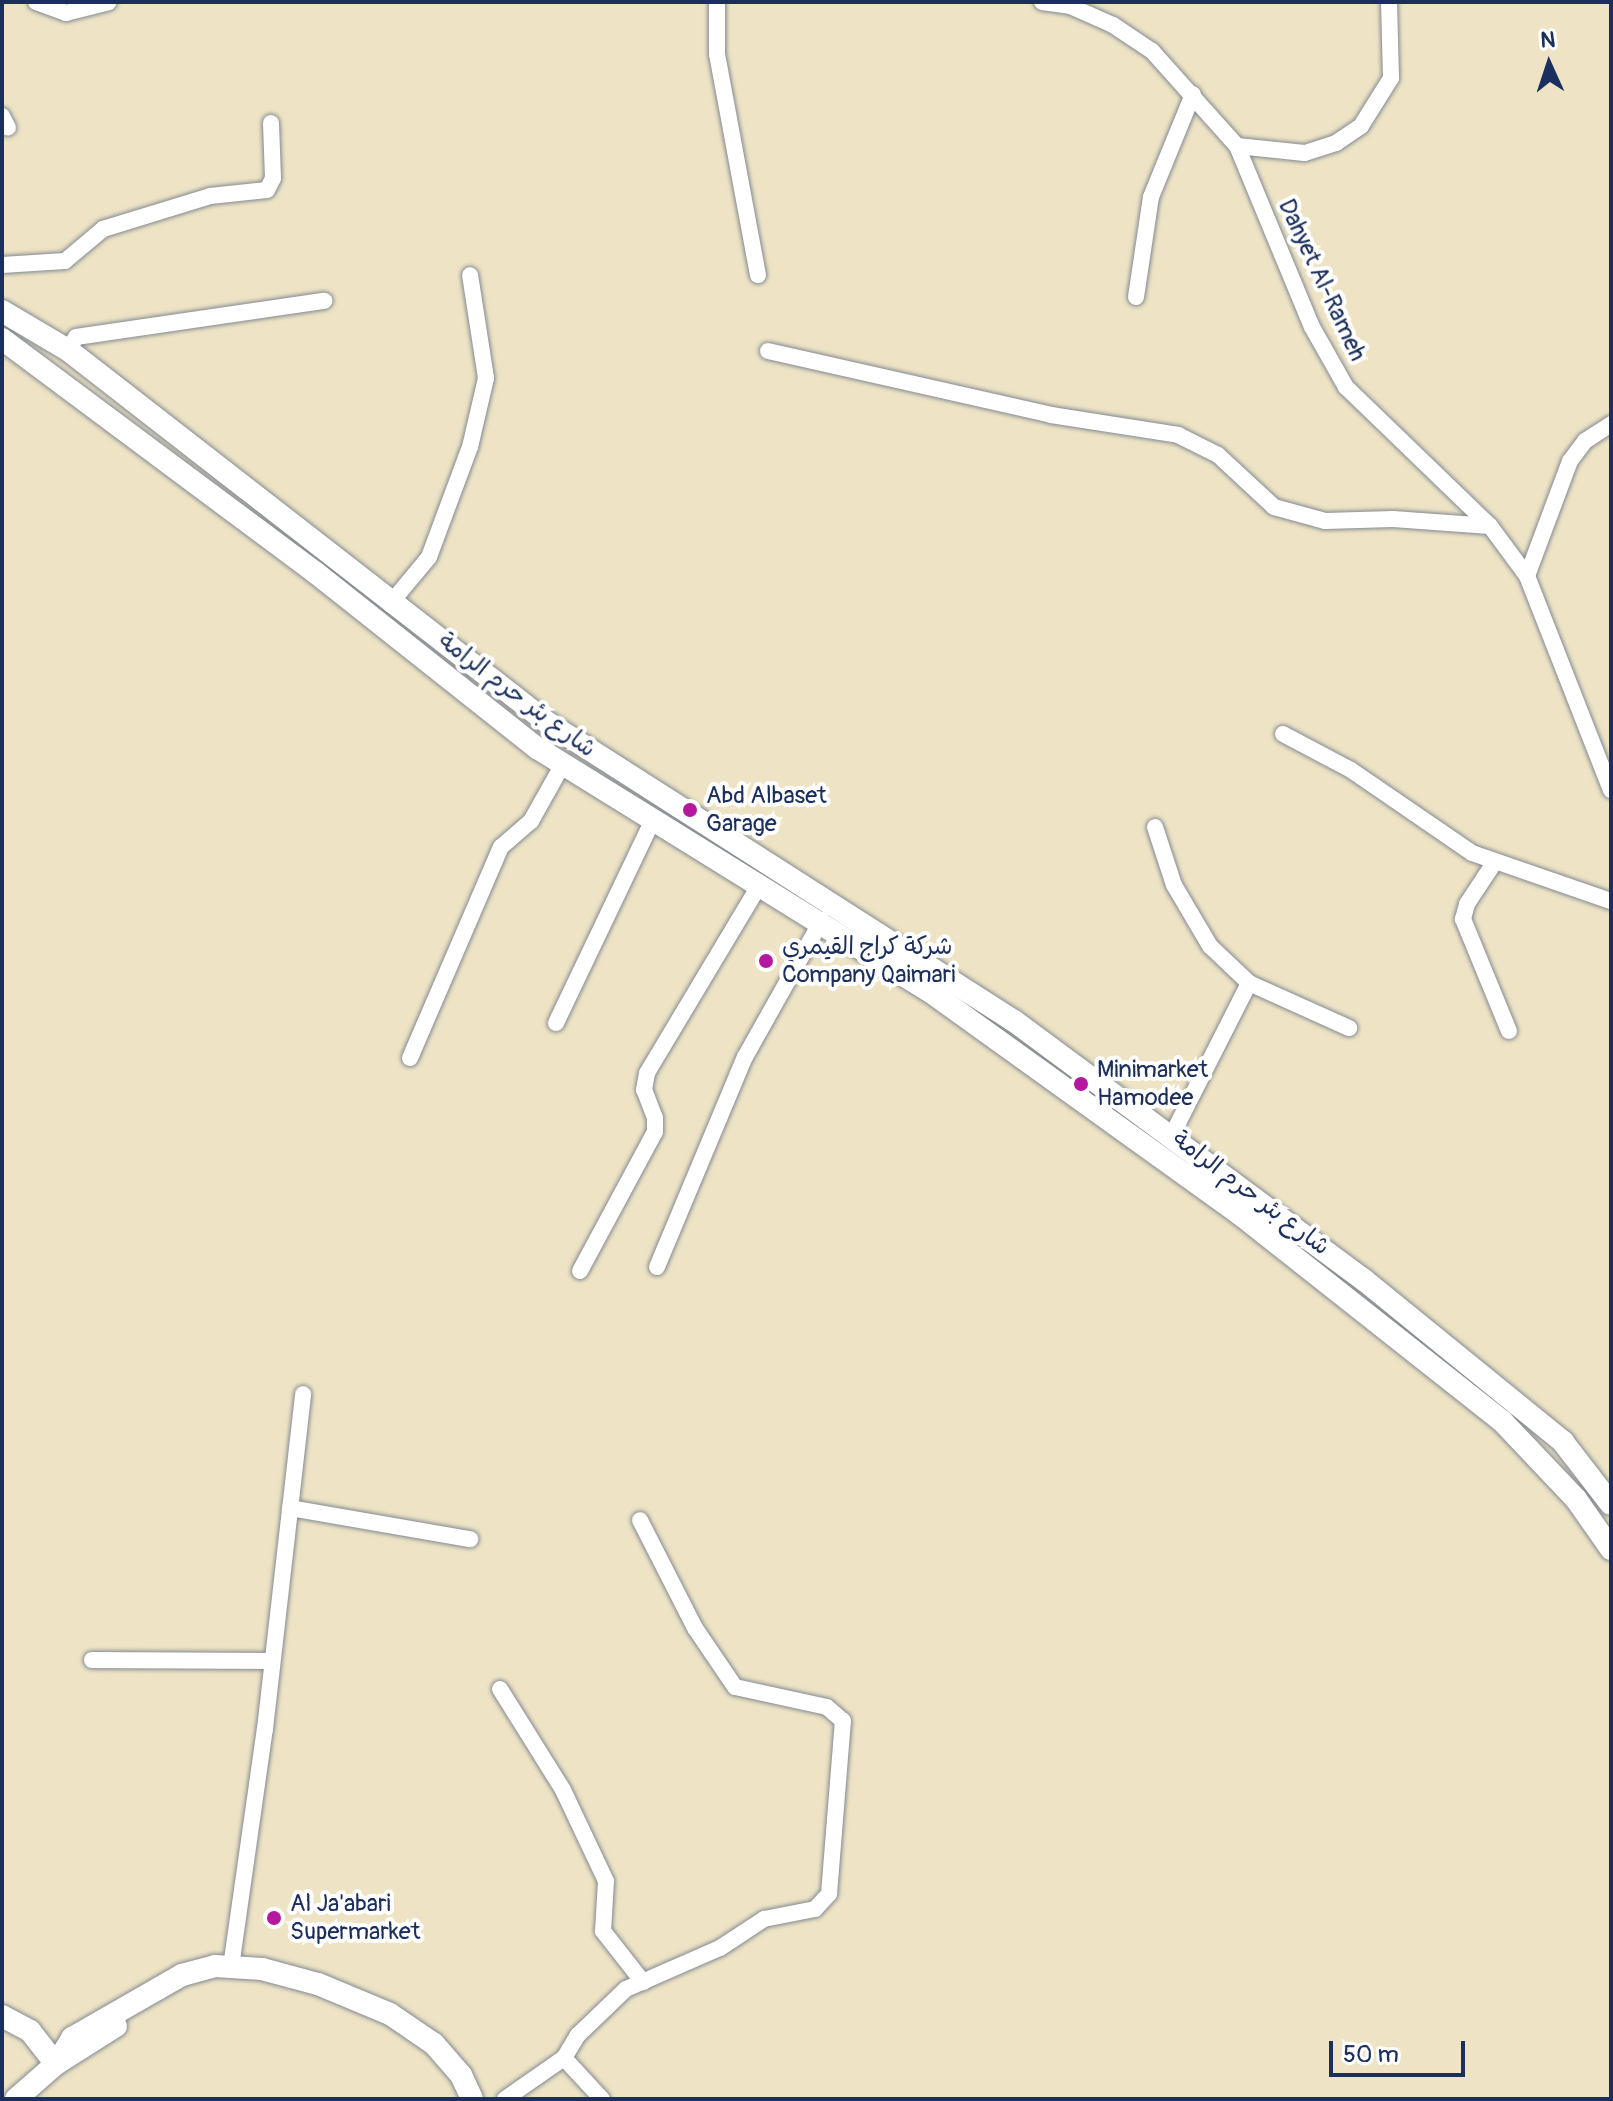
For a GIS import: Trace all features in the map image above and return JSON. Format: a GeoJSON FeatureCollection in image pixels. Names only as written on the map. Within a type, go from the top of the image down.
{"type":"FeatureCollection","features":[{"type":"Feature","properties":{"kind":"main road","name":"شارع بئر حرم الرامة"},"geometry":{"type":"LineString","coordinates":[[2,311],[68,350],[390,604],[548,723],[1014,1021],[1477,1369],[1563,1442],[1611,1504]]}},
{"type":"Feature","properties":{"kind":"main road","name":"شارع بئر حرم الرامة"},"geometry":{"type":"LineString","coordinates":[[2,339],[563,764],[822,920],[1032,1064],[1410,1347],[1541,1458],[1611,1549]]}},
{"type":"Feature","properties":{"kind":"main road"},"geometry":{"type":"LineString","coordinates":[[16,2099],[56,2064],[83,2051],[122,2022],[135,2004],[182,1975],[231,1967],[262,1969],[318,1984],[390,2014],[434,2044],[461,2075],[472,2099]]}},
{"type":"Feature","properties":{"kind":"main road"},"geometry":{"type":"LineString","coordinates":[[2,2016],[30,2031],[56,2064]]}},
{"type":"Feature","properties":{"kind":"main road"},"geometry":{"type":"LineString","coordinates":[[2,2034],[56,2064]]}},
{"type":"Feature","properties":{"kind":"street"},"geometry":{"type":"LineString","coordinates":[[36,2],[66,13],[109,2]]}},
{"type":"Feature","properties":{"kind":"street"},"geometry":{"type":"LineString","coordinates":[[717,2],[717,54],[758,275]]}},
{"type":"Feature","properties":{"kind":"street","name":"Dahyet Al-Rameh"},"geometry":{"type":"LineString","coordinates":[[1042,2],[1070,6],[1113,25],[1152,51],[1237,146],[1312,327],[1346,387],[1490,526],[1527,576],[1611,790]]}},
{"type":"Feature","properties":{"kind":"street"},"geometry":{"type":"LineString","coordinates":[[1237,146],[1305,153],[1336,143],[1361,126],[1381,102],[1391,78],[1389,2]]}},
{"type":"Feature","properties":{"kind":"street"},"geometry":{"type":"LineString","coordinates":[[1136,297],[1151,197],[1193,94]]}},
{"type":"Feature","properties":{"kind":"street"},"geometry":{"type":"LineString","coordinates":[[2,265],[68,260],[105,228],[210,196],[267,190],[273,178],[271,123]]}},
{"type":"Feature","properties":{"kind":"street"},"geometry":{"type":"LineString","coordinates":[[390,604],[429,557],[473,433],[486,378],[470,275]]}},
{"type":"Feature","properties":{"kind":"street"},"geometry":{"type":"LineString","coordinates":[[68,350],[76,337],[324,301]]}},
{"type":"Feature","properties":{"kind":"street"},"geometry":{"type":"LineString","coordinates":[[768,351],[1051,415],[1178,435],[1218,455],[1274,507],[1325,521],[1393,519],[1490,526]]}},
{"type":"Feature","properties":{"kind":"street"},"geometry":{"type":"LineString","coordinates":[[1527,576],[1570,461],[1591,435],[1611,424]]}},
{"type":"Feature","properties":{"kind":"street"},"geometry":{"type":"LineString","coordinates":[[1283,734],[1351,770],[1472,853],[1611,901]]}},
{"type":"Feature","properties":{"kind":"street"},"geometry":{"type":"LineString","coordinates":[[410,1058],[501,847],[531,821],[563,764]]}},
{"type":"Feature","properties":{"kind":"street"},"geometry":{"type":"LineString","coordinates":[[556,1023],[653,820]]}},
{"type":"Feature","properties":{"kind":"street"},"geometry":{"type":"LineString","coordinates":[[1155,827],[1174,885],[1210,946],[1249,983],[1349,1028]]}},
{"type":"Feature","properties":{"kind":"street"},"geometry":{"type":"LineString","coordinates":[[1494,863],[1467,904],[1463,919],[1509,1031]]}},
{"type":"Feature","properties":{"kind":"street"},"geometry":{"type":"LineString","coordinates":[[580,1271],[655,1132],[655,1118],[644,1090],[647,1073],[760,884]]}},
{"type":"Feature","properties":{"kind":"street"},"geometry":{"type":"LineString","coordinates":[[657,1267],[745,1057],[822,920]]}},
{"type":"Feature","properties":{"kind":"street"},"geometry":{"type":"LineString","coordinates":[[1170,1139],[1249,983]]}},
{"type":"Feature","properties":{"kind":"street"},"geometry":{"type":"LineString","coordinates":[[231,1967],[272,1661],[303,1394]]}},
{"type":"Feature","properties":{"kind":"street"},"geometry":{"type":"LineString","coordinates":[[290,1508],[470,1539]]}},
{"type":"Feature","properties":{"kind":"street"},"geometry":{"type":"LineString","coordinates":[[505,2099],[564,2058],[578,2035],[626,1989],[720,1948],[764,1919],[811,1910],[825,1901],[845,1730],[831,1709],[735,1687],[695,1628],[640,1520]]}},
{"type":"Feature","properties":{"kind":"street"},"geometry":{"type":"LineString","coordinates":[[92,1660],[272,1661]]}},
{"type":"Feature","properties":{"kind":"street"},"geometry":{"type":"LineString","coordinates":[[500,1689],[563,1790],[606,1881],[603,1931],[643,1982]]}},
{"type":"Feature","properties":{"kind":"street"},"geometry":{"type":"LineString","coordinates":[[564,2058],[602,2099]]}},
{"type":"Feature","properties":{"kind":"place","name":"Abd Albaset Garage"},"geometry":{"type":"Point","coordinates":[690,810]}},
{"type":"Feature","properties":{"kind":"place","name":"شركة كراج القيمري Company Qaimari"},"geometry":{"type":"Point","coordinates":[766,961]}},
{"type":"Feature","properties":{"kind":"place","name":"Minimarket Hamodee"},"geometry":{"type":"Point","coordinates":[1081,1084]}},
{"type":"Feature","properties":{"kind":"place","name":"Al Ja'abari Supermarket"},"geometry":{"type":"Point","coordinates":[274,1918]}}]}
